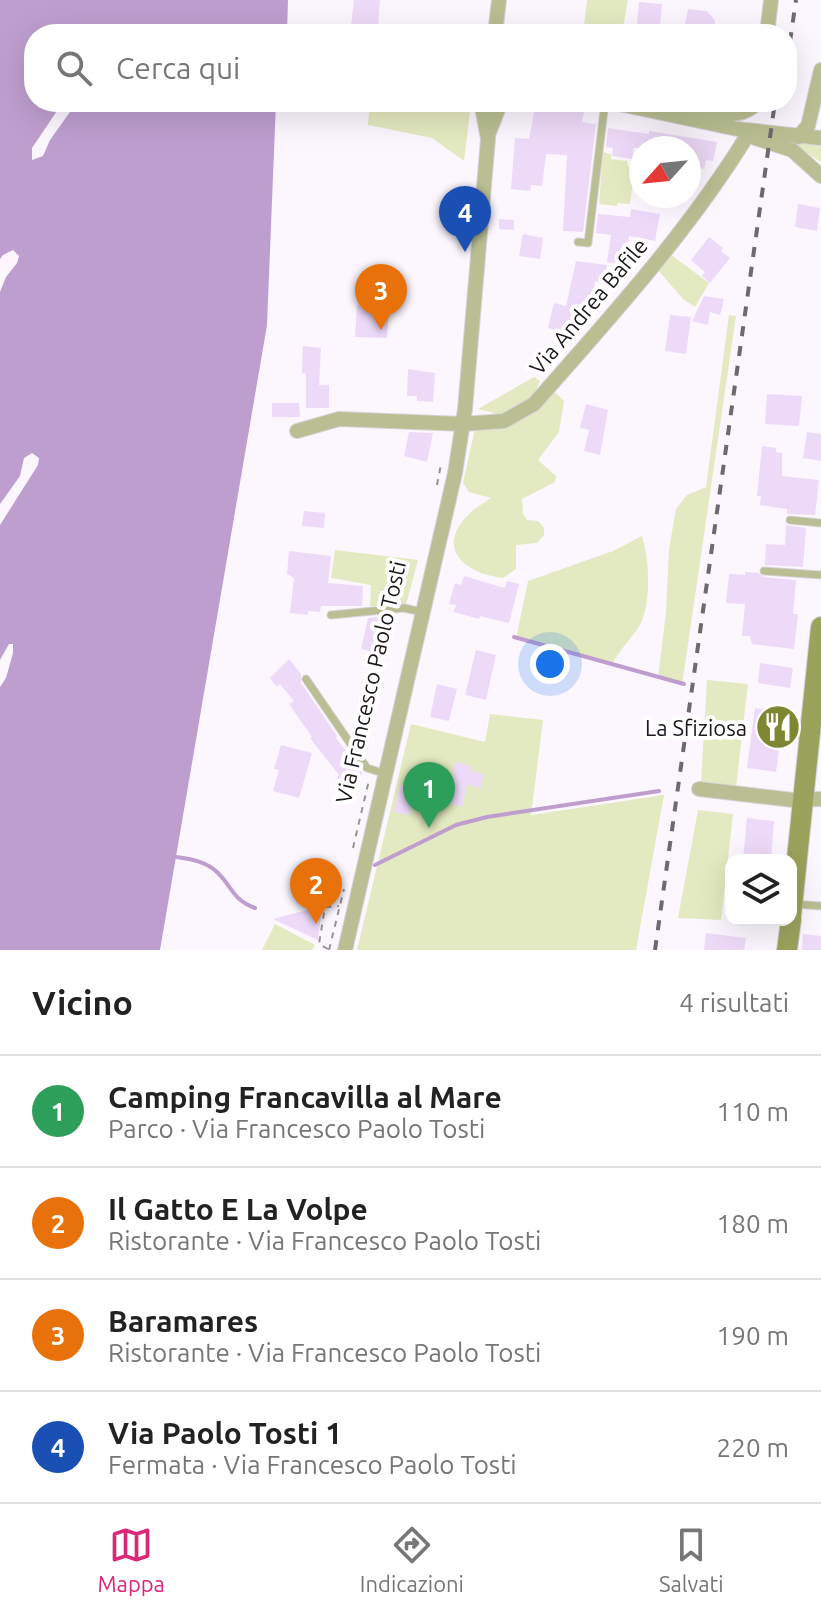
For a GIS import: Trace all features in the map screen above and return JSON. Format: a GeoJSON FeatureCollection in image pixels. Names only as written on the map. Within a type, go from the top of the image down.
{"type":"FeatureCollection","features":[{"type":"Feature","properties":{"kind":"main road"},"geometry":{"type":"LineString","coordinates":[[797,880],[812,799],[821,627]]}},
{"type":"Feature","properties":{"kind":"main road"},"geometry":{"type":"LineString","coordinates":[[787,950],[790,926]]}},
{"type":"Feature","properties":{"kind":"street"},"geometry":{"type":"LineString","coordinates":[[497,24],[499,0]]}},
{"type":"Feature","properties":{"kind":"street"},"geometry":{"type":"LineString","coordinates":[[768,24],[771,0]]}},
{"type":"Feature","properties":{"kind":"street"},"geometry":{"type":"LineString","coordinates":[[798,137],[808,126],[821,70]]}},
{"type":"Feature","properties":{"kind":"street"},"geometry":{"type":"LineString","coordinates":[[483,112],[488,135]]}},
{"type":"Feature","properties":{"kind":"street"},"geometry":{"type":"LineString","coordinates":[[488,135],[497,112]]}},
{"type":"Feature","properties":{"kind":"street"},"geometry":{"type":"LineString","coordinates":[[661,112],[742,132],[792,150],[815,164],[821,176]]}},
{"type":"Feature","properties":{"kind":"street"},"geometry":{"type":"LineString","coordinates":[[742,132],[821,138]]}},
{"type":"Feature","properties":{"kind":"street","name":"Via Andrea Bafile"},"geometry":{"type":"LineString","coordinates":[[463,424],[504,421],[534,404],[654,263],[728,169],[742,132]]}},
{"type":"Feature","properties":{"kind":"street","name":"Via Francesco Paolo Tosti"},"geometry":{"type":"LineString","coordinates":[[345,950],[379,772],[424,612],[453,486],[463,424],[488,135]]}},
{"type":"Feature","properties":{"kind":"street"},"geometry":{"type":"LineString","coordinates":[[297,431],[339,419],[463,424]]}},
{"type":"Feature","properties":{"kind":"street"},"geometry":{"type":"LineString","coordinates":[[699,789],[793,800],[812,799]]}},
{"type":"Feature","properties":{"kind":"lane"},"geometry":{"type":"LineString","coordinates":[[578,242],[588,243],[607,112]]}},
{"type":"Feature","properties":{"kind":"lane"},"geometry":{"type":"LineString","coordinates":[[790,520],[821,523]]}},
{"type":"Feature","properties":{"kind":"lane"},"geometry":{"type":"LineString","coordinates":[[764,571],[821,575]]}},
{"type":"Feature","properties":{"kind":"lane"},"geometry":{"type":"LineString","coordinates":[[331,615],[404,608],[424,612]]}},
{"type":"Feature","properties":{"kind":"lane"},"geometry":{"type":"LineString","coordinates":[[306,679],[367,768],[379,772]]}},
{"type":"Feature","properties":{"kind":"lane"},"geometry":{"type":"LineString","coordinates":[[797,912],[821,906]]}},
{"type":"Feature","properties":{"kind":"path"},"geometry":{"type":"LineString","coordinates":[[435,495],[444,452]]}},
{"type":"Feature","properties":{"kind":"path","name":"Via Francesco Paolo Tosti"},"geometry":{"type":"LineString","coordinates":[[353,848],[379,772]]}},
{"type":"Feature","properties":{"kind":"path"},"geometry":{"type":"LineString","coordinates":[[340,906],[325,907],[319,944],[329,950],[340,906],[345,884]]}},
{"type":"Feature","properties":{"kind":"green space"},"geometry":{"type":"Polygon","coordinates":[[[587,0],[628,0],[624,24],[584,24],[587,0]]]}},
{"type":"Feature","properties":{"kind":"green space"},"geometry":{"type":"Polygon","coordinates":[[[369,112],[470,112],[464,161],[432,138],[368,125],[369,112]]]}},
{"type":"Feature","properties":{"kind":"green space"},"geometry":{"type":"Polygon","coordinates":[[[800,142],[821,142],[821,162],[798,147],[800,142]]]}},
{"type":"Feature","properties":{"kind":"green space"},"geometry":{"type":"Polygon","coordinates":[[[603,152],[611,154],[611,159],[627,161],[629,204],[599,204],[603,152]]]}},
{"type":"Feature","properties":{"kind":"green space"},"geometry":{"type":"Polygon","coordinates":[[[670,254],[709,283],[695,307],[683,299],[658,270],[670,254]]]}},
{"type":"Feature","properties":{"kind":"green space"},"geometry":{"type":"Polygon","coordinates":[[[729,315],[736,316],[682,685],[658,678],[669,549],[676,509],[687,495],[706,487],[729,315]]]}},
{"type":"Feature","properties":{"kind":"green space"},"geometry":{"type":"Polygon","coordinates":[[[534,377],[540,381],[536,390],[556,393],[564,401],[559,432],[538,460],[556,476],[555,482],[522,499],[523,514],[527,520],[538,521],[544,528],[544,535],[537,543],[516,545],[516,569],[503,578],[466,565],[458,557],[454,537],[459,525],[472,511],[491,498],[469,492],[463,483],[475,429],[500,426],[494,413],[478,409],[534,377]]]}},
{"type":"Feature","properties":{"kind":"green space"},"geometry":{"type":"Polygon","coordinates":[[[642,536],[648,577],[646,609],[640,624],[612,665],[516,639],[528,581],[613,551],[642,536]]]}},
{"type":"Feature","properties":{"kind":"green space"},"geometry":{"type":"Polygon","coordinates":[[[335,550],[418,560],[406,605],[370,606],[371,585],[331,578],[335,550]]]}},
{"type":"Feature","properties":{"kind":"green space"},"geometry":{"type":"Polygon","coordinates":[[[707,680],[748,684],[736,787],[701,782],[707,680]]]}},
{"type":"Feature","properties":{"kind":"green space"},"geometry":{"type":"Polygon","coordinates":[[[490,714],[543,720],[531,815],[664,795],[636,950],[357,950],[411,724],[485,742],[490,714]]]}},
{"type":"Feature","properties":{"kind":"green space"},"geometry":{"type":"Polygon","coordinates":[[[698,810],[733,814],[728,854],[725,854],[721,920],[678,918],[698,810]]]}},
{"type":"Feature","properties":{"kind":"green space"},"geometry":{"type":"Polygon","coordinates":[[[275,924],[315,945],[312,950],[262,950],[275,924]]]}},
{"type":"Feature","properties":{"kind":"shaded area"},"geometry":{"type":"Polygon","coordinates":[[[0,0],[288,0],[287,24],[24,24],[24,112],[276,112],[267,325],[160,950],[0,950],[0,0]]]}},
{"type":"Feature","properties":{"kind":"pier"},"geometry":{"type":"Polygon","coordinates":[[[56,112],[70,112],[43,156],[32,160],[32,148],[56,112]]]}},
{"type":"Feature","properties":{"kind":"pier"},"geometry":{"type":"Polygon","coordinates":[[[13,250],[19,256],[17,263],[6,277],[0,292],[0,259],[13,250]]]}},
{"type":"Feature","properties":{"kind":"pier"},"geometry":{"type":"Polygon","coordinates":[[[32,453],[39,458],[38,465],[0,525],[0,504],[20,476],[24,458],[32,453]]]}},
{"type":"Feature","properties":{"kind":"pier"},"geometry":{"type":"Polygon","coordinates":[[[9,644],[13,644],[13,653],[0,687],[0,660],[9,644]]]}},
{"type":"Feature","properties":{"kind":"building"},"geometry":{"type":"Polygon","coordinates":[[[354,0],[380,0],[378,24],[351,24],[354,0]]]}},
{"type":"Feature","properties":{"kind":"building"},"geometry":{"type":"Polygon","coordinates":[[[639,2],[662,4],[660,24],[637,24],[639,2]]]}},
{"type":"Feature","properties":{"kind":"building"},"geometry":{"type":"Polygon","coordinates":[[[688,9],[707,11],[715,20],[715,24],[685,24],[688,9]]]}},
{"type":"Feature","properties":{"kind":"building"},"geometry":{"type":"Polygon","coordinates":[[[534,112],[584,112],[582,122],[596,124],[583,232],[563,231],[567,155],[546,154],[542,186],[531,185],[530,191],[511,189],[515,138],[529,139],[534,112]]]}},
{"type":"Feature","properties":{"kind":"building"},"geometry":{"type":"Polygon","coordinates":[[[608,128],[680,136],[629,136],[629,159],[612,156],[613,148],[606,147],[608,128]]]}},
{"type":"Feature","properties":{"kind":"building"},"geometry":{"type":"Polygon","coordinates":[[[701,139],[717,142],[713,161],[706,160],[704,169],[701,168],[701,139]]]}},
{"type":"Feature","properties":{"kind":"building"},"geometry":{"type":"Polygon","coordinates":[[[798,204],[820,208],[817,231],[795,227],[798,204]]]}},
{"type":"Feature","properties":{"kind":"building"},"geometry":{"type":"Polygon","coordinates":[[[631,209],[660,214],[655,241],[629,236],[625,264],[607,262],[611,235],[596,233],[598,214],[630,217],[631,209]]]}},
{"type":"Feature","properties":{"kind":"building"},"geometry":{"type":"Polygon","coordinates":[[[499,219],[514,220],[514,230],[499,229],[499,219]]]}},
{"type":"Feature","properties":{"kind":"building"},"geometry":{"type":"Polygon","coordinates":[[[523,234],[543,238],[540,259],[519,256],[523,234]]]}},
{"type":"Feature","properties":{"kind":"building"},"geometry":{"type":"Polygon","coordinates":[[[709,237],[730,258],[710,283],[702,276],[705,272],[691,260],[709,237]]]}},
{"type":"Feature","properties":{"kind":"building"},"geometry":{"type":"Polygon","coordinates":[[[576,261],[607,265],[605,277],[601,276],[600,282],[595,281],[592,306],[576,304],[569,333],[548,328],[554,303],[566,306],[576,261]]]}},
{"type":"Feature","properties":{"kind":"building"},"geometry":{"type":"Polygon","coordinates":[[[704,296],[724,299],[720,315],[710,312],[708,325],[692,321],[704,296]]]}},
{"type":"Feature","properties":{"kind":"building"},"geometry":{"type":"Polygon","coordinates":[[[357,305],[389,307],[387,338],[355,337],[357,305]]]}},
{"type":"Feature","properties":{"kind":"building"},"geometry":{"type":"Polygon","coordinates":[[[670,315],[691,317],[686,354],[665,351],[670,315]]]}},
{"type":"Feature","properties":{"kind":"building"},"geometry":{"type":"Polygon","coordinates":[[[303,346],[321,348],[319,385],[329,385],[329,408],[306,408],[303,346]]]}},
{"type":"Feature","properties":{"kind":"building"},"geometry":{"type":"Polygon","coordinates":[[[408,369],[435,373],[433,402],[417,401],[417,396],[407,396],[408,369]]]}},
{"type":"Feature","properties":{"kind":"building"},"geometry":{"type":"Polygon","coordinates":[[[767,394],[802,396],[799,426],[765,424],[767,394]]]}},
{"type":"Feature","properties":{"kind":"building"},"geometry":{"type":"Polygon","coordinates":[[[272,403],[299,403],[300,417],[272,417],[272,403]]]}},
{"type":"Feature","properties":{"kind":"building"},"geometry":{"type":"Polygon","coordinates":[[[586,404],[608,410],[600,455],[584,451],[589,430],[580,428],[586,404]]]}},
{"type":"Feature","properties":{"kind":"building"},"geometry":{"type":"Polygon","coordinates":[[[409,432],[433,433],[427,462],[404,456],[409,432]]]}},
{"type":"Feature","properties":{"kind":"building"},"geometry":{"type":"Polygon","coordinates":[[[807,432],[821,434],[821,461],[803,458],[807,432]]]}},
{"type":"Feature","properties":{"kind":"building"},"geometry":{"type":"Polygon","coordinates":[[[762,446],[776,448],[776,452],[782,453],[782,476],[819,480],[815,515],[787,514],[787,509],[760,505],[761,496],[757,496],[762,446]]]}},
{"type":"Feature","properties":{"kind":"building"},"geometry":{"type":"Polygon","coordinates":[[[304,511],[325,513],[324,528],[302,526],[304,511]]]}},
{"type":"Feature","properties":{"kind":"building"},"geometry":{"type":"Polygon","coordinates":[[[786,525],[806,528],[803,567],[765,565],[766,544],[785,545],[786,525]]]}},
{"type":"Feature","properties":{"kind":"building"},"geometry":{"type":"Polygon","coordinates":[[[289,551],[331,556],[328,583],[363,586],[362,606],[321,606],[320,612],[308,611],[308,615],[290,613],[294,578],[287,574],[289,551]]]}},
{"type":"Feature","properties":{"kind":"building"},"geometry":{"type":"Polygon","coordinates":[[[745,572],[796,580],[793,614],[798,614],[794,649],[752,644],[750,636],[742,636],[745,604],[726,603],[729,574],[745,575],[745,572]]]}},
{"type":"Feature","properties":{"kind":"building"},"geometry":{"type":"Polygon","coordinates":[[[464,576],[505,588],[507,581],[519,584],[509,623],[454,612],[456,605],[449,604],[455,583],[461,585],[464,576]]]}},
{"type":"Feature","properties":{"kind":"building"},"geometry":{"type":"Polygon","coordinates":[[[368,618],[395,621],[388,655],[361,649],[368,618]]]}},
{"type":"Feature","properties":{"kind":"building"},"geometry":{"type":"Polygon","coordinates":[[[476,650],[496,655],[486,700],[465,695],[476,650]]]}},
{"type":"Feature","properties":{"kind":"building"},"geometry":{"type":"Polygon","coordinates":[[[289,659],[301,674],[301,683],[336,738],[362,772],[358,789],[349,795],[337,777],[339,775],[310,738],[289,704],[294,701],[280,684],[277,687],[270,678],[289,659]]]}},
{"type":"Feature","properties":{"kind":"building"},"geometry":{"type":"Polygon","coordinates":[[[760,663],[793,668],[790,688],[758,683],[760,663]]]}},
{"type":"Feature","properties":{"kind":"building"},"geometry":{"type":"Polygon","coordinates":[[[437,684],[457,689],[449,721],[430,717],[437,684]]]}},
{"type":"Feature","properties":{"kind":"building"},"geometry":{"type":"Polygon","coordinates":[[[755,708],[784,712],[776,772],[747,768],[755,708]]]}},
{"type":"Feature","properties":{"kind":"building"},"geometry":{"type":"Polygon","coordinates":[[[281,745],[312,753],[299,798],[273,791],[279,770],[274,769],[281,745]]]}},
{"type":"Feature","properties":{"kind":"building"},"geometry":{"type":"Polygon","coordinates":[[[455,762],[472,766],[471,771],[484,774],[481,788],[467,785],[462,807],[448,803],[455,762]]]}},
{"type":"Feature","properties":{"kind":"building"},"geometry":{"type":"Polygon","coordinates":[[[400,785],[415,788],[409,815],[394,812],[400,785]]]}},
{"type":"Feature","properties":{"kind":"building"},"geometry":{"type":"Polygon","coordinates":[[[747,818],[774,821],[771,854],[744,854],[747,818]]]}},
{"type":"Feature","properties":{"kind":"building"},"geometry":{"type":"Polygon","coordinates":[[[322,906],[318,940],[273,919],[322,906]]]}},
{"type":"Feature","properties":{"kind":"building"},"geometry":{"type":"Polygon","coordinates":[[[706,933],[746,938],[744,950],[704,950],[706,933]]]}},
{"type":"Feature","properties":{"kind":"building"},"geometry":{"type":"Polygon","coordinates":[[[803,934],[821,936],[821,950],[802,950],[803,934]]]}},
{"type":"Feature","properties":{"kind":"waterway"},"geometry":{"type":"LineString","coordinates":[[514,637],[684,684]]}},
{"type":"Feature","properties":{"kind":"waterway"},"geometry":{"type":"LineString","coordinates":[[375,865],[456,825],[487,817],[659,791]]}},
{"type":"Feature","properties":{"kind":"waterway"},"geometry":{"type":"LineString","coordinates":[[176,857],[209,866],[238,897],[255,908]]}},
{"type":"Feature","properties":{"kind":"railway"},"geometry":{"type":"LineString","coordinates":[[793,24],[796,0]]}},
{"type":"Feature","properties":{"kind":"railway"},"geometry":{"type":"LineString","coordinates":[[655,950],[774,112]]}},
{"type":"Feature","properties":{"kind":"place","name":"Via Paolo Tosti 1"},"geometry":{"type":"Point","coordinates":[465,252]}},
{"type":"Feature","properties":{"kind":"place","name":"Baramares"},"geometry":{"type":"Point","coordinates":[381,330]}},
{"type":"Feature","properties":{"kind":"place","name":"La Sfiziosa"},"geometry":{"type":"Point","coordinates":[778,727]}},
{"type":"Feature","properties":{"kind":"place","name":"Camping Francavilla al Mare"},"geometry":{"type":"Point","coordinates":[429,828]}},
{"type":"Feature","properties":{"kind":"place","name":"Il Gatto E La Volpe"},"geometry":{"type":"Point","coordinates":[316,924]}}]}
